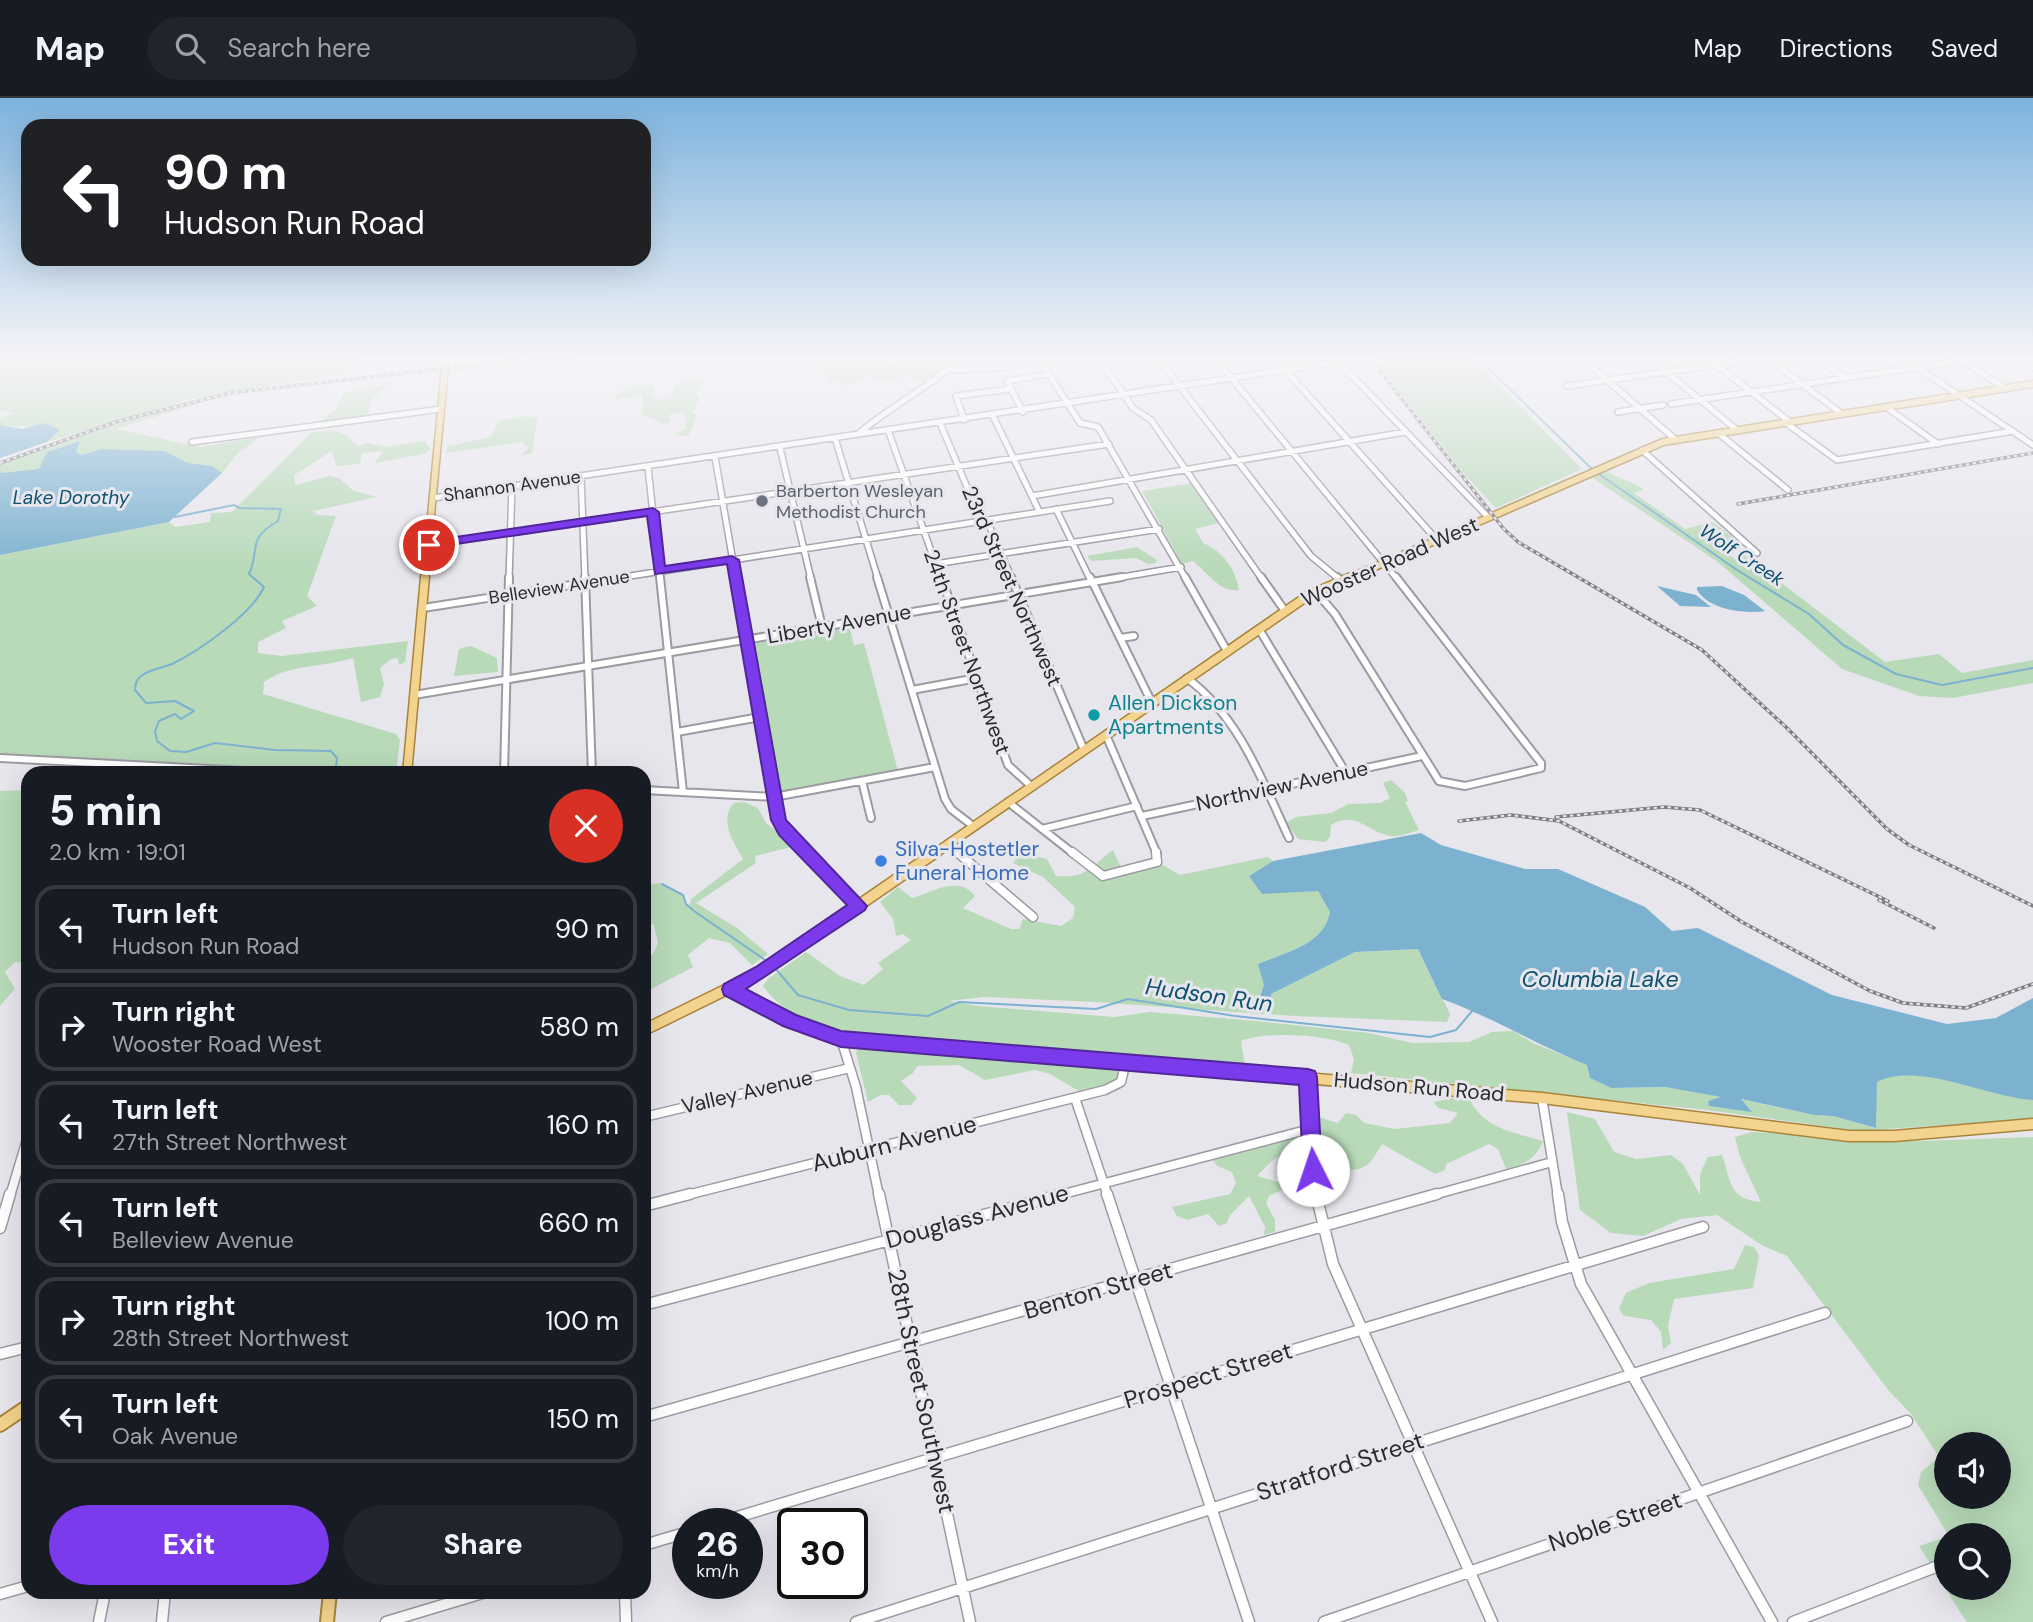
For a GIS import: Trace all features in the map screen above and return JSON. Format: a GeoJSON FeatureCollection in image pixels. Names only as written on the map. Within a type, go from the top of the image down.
{"type":"FeatureCollection","features":[{"type":"Feature","properties":{"kind":"main road"},"geometry":{"type":"LineString","coordinates":[[408,766],[439,428]]}},
{"type":"Feature","properties":{"kind":"main road","name":"Wooster Road West"},"geometry":{"type":"LineString","coordinates":[[651,1027],[762,972],[1187,678],[1317,592],[1643,450],[1676,440],[1751,428]]}},
{"type":"Feature","properties":{"kind":"main road","name":"Hudson Run Road"},"geometry":{"type":"LineString","coordinates":[[730,989],[790,1021],[841,1039],[1542,1098],[1849,1136],[1894,1136],[2033,1124]]}},
{"type":"Feature","properties":{"kind":"main road"},"geometry":{"type":"LineString","coordinates":[[0,1425],[21,1411]]}},
{"type":"Feature","properties":{"kind":"main road"},"geometry":{"type":"LineString","coordinates":[[327,1622],[329,1599]]}},
{"type":"Feature","properties":{"kind":"street"},"geometry":{"type":"LineString","coordinates":[[192,442],[297,428]]}},
{"type":"Feature","properties":{"kind":"street"},"geometry":{"type":"LineString","coordinates":[[858,434],[865,428]]}},
{"type":"Feature","properties":{"kind":"street","name":"Shannon Avenue"},"geometry":{"type":"LineString","coordinates":[[433,498],[902,428]]}},
{"type":"Feature","properties":{"kind":"street","name":"23rd Street Northwest"},"geometry":{"type":"LineString","coordinates":[[942,428],[1001,555],[1084,750]]}},
{"type":"Feature","properties":{"kind":"street"},"geometry":{"type":"LineString","coordinates":[[999,428],[1039,512]]}},
{"type":"Feature","properties":{"kind":"street"},"geometry":{"type":"LineString","coordinates":[[1099,428],[1132,480],[1227,651]]}},
{"type":"Feature","properties":{"kind":"street"},"geometry":{"type":"LineString","coordinates":[[1157,428],[1285,611]]}},
{"type":"Feature","properties":{"kind":"street"},"geometry":{"type":"LineString","coordinates":[[1213,428],[1311,556],[1342,581]]}},
{"type":"Feature","properties":{"kind":"street"},"geometry":{"type":"LineString","coordinates":[[1272,428],[1384,563],[1541,763],[1539,769],[1465,786],[1443,783],[1434,777],[1335,614],[1317,592]]}},
{"type":"Feature","properties":{"kind":"street"},"geometry":{"type":"LineString","coordinates":[[1338,428],[1437,540]]}},
{"type":"Feature","properties":{"kind":"street"},"geometry":{"type":"LineString","coordinates":[[1401,428],[1488,517]]}},
{"type":"Feature","properties":{"kind":"street"},"geometry":{"type":"LineString","coordinates":[[1662,428],[1676,440]]}},
{"type":"Feature","properties":{"kind":"street"},"geometry":{"type":"LineString","coordinates":[[1795,428],[1837,460],[2013,432]]}},
{"type":"Feature","properties":{"kind":"street"},"geometry":{"type":"LineString","coordinates":[[1916,428],[1938,444]]}},
{"type":"Feature","properties":{"kind":"street"},"geometry":{"type":"LineString","coordinates":[[2007,428],[2033,444]]}},
{"type":"Feature","properties":{"kind":"street","name":"24th Street Northwest"},"geometry":{"type":"LineString","coordinates":[[888,430],[1008,765],[1031,786]]}},
{"type":"Feature","properties":{"kind":"street"},"geometry":{"type":"LineString","coordinates":[[1032,496],[1405,432]]}},
{"type":"Feature","properties":{"kind":"street"},"geometry":{"type":"LineString","coordinates":[[1717,433],[1787,491]]}},
{"type":"Feature","properties":{"kind":"street"},"geometry":{"type":"LineString","coordinates":[[835,438],[948,805],[973,826]]}},
{"type":"Feature","properties":{"kind":"street"},"geometry":{"type":"LineString","coordinates":[[429,545],[1109,444]]}},
{"type":"Feature","properties":{"kind":"street"},"geometry":{"type":"LineString","coordinates":[[779,448],[822,627]]}},
{"type":"Feature","properties":{"kind":"street"},"geometry":{"type":"LineString","coordinates":[[1643,450],[1757,553]]}},
{"type":"Feature","properties":{"kind":"street"},"geometry":{"type":"LineString","coordinates":[[715,457],[774,797],[784,831],[859,906]]}},
{"type":"Feature","properties":{"kind":"street"},"geometry":{"type":"LineString","coordinates":[[648,467],[683,792]]}},
{"type":"Feature","properties":{"kind":"street"},"geometry":{"type":"LineString","coordinates":[[581,476],[593,766]]}},
{"type":"Feature","properties":{"kind":"street"},"geometry":{"type":"LineString","coordinates":[[504,766],[512,486]]}},
{"type":"Feature","properties":{"kind":"street","name":"Belleview Avenue"},"geometry":{"type":"LineString","coordinates":[[422,608],[1110,501]]}},
{"type":"Feature","properties":{"kind":"street"},"geometry":{"type":"LineString","coordinates":[[1056,509],[1152,703]]}},
{"type":"Feature","properties":{"kind":"street"},"geometry":{"type":"LineString","coordinates":[[936,564],[1159,529]]}},
{"type":"Feature","properties":{"kind":"street","name":"Liberty Avenue"},"geometry":{"type":"LineString","coordinates":[[414,695],[1181,567]]}},
{"type":"Feature","properties":{"kind":"street"},"geometry":{"type":"LineString","coordinates":[[1259,629],[1346,773]]}},
{"type":"Feature","properties":{"kind":"street"},"geometry":{"type":"LineString","coordinates":[[1120,639],[1134,636]]}},
{"type":"Feature","properties":{"kind":"street"},"geometry":{"type":"LineString","coordinates":[[912,690],[977,678]]}},
{"type":"Feature","properties":{"kind":"street"},"geometry":{"type":"LineString","coordinates":[[1187,678],[1207,691],[1218,705],[1266,790],[1289,838]]}},
{"type":"Feature","properties":{"kind":"street"},"geometry":{"type":"LineString","coordinates":[[677,732],[760,717]]}},
{"type":"Feature","properties":{"kind":"street"},"geometry":{"type":"LineString","coordinates":[[1008,802],[1105,876],[1157,862],[1158,854],[1106,735]]}},
{"type":"Feature","properties":{"kind":"street","name":"Northview Avenue"},"geometry":{"type":"LineString","coordinates":[[1142,816],[1422,756]]}},
{"type":"Feature","properties":{"kind":"street"},"geometry":{"type":"LineString","coordinates":[[0,758],[152,766]]}},
{"type":"Feature","properties":{"kind":"street"},"geometry":{"type":"LineString","coordinates":[[651,790],[774,797],[935,767]]}},
{"type":"Feature","properties":{"kind":"street"},"geometry":{"type":"LineString","coordinates":[[862,781],[871,818]]}},
{"type":"Feature","properties":{"kind":"street"},"geometry":{"type":"LineString","coordinates":[[1042,829],[1137,806]]}},
{"type":"Feature","properties":{"kind":"street"},"geometry":{"type":"LineString","coordinates":[[948,844],[1033,917]]}},
{"type":"Feature","properties":{"kind":"street","name":"28th Street Southwest"},"geometry":{"type":"LineString","coordinates":[[841,1039],[890,1240],[970,1622]]}},
{"type":"Feature","properties":{"kind":"street","name":"Auburn Avenue"},"geometry":{"type":"LineString","coordinates":[[651,1204],[1075,1098],[1116,1085],[1123,1078],[1126,1061]]}},
{"type":"Feature","properties":{"kind":"street","name":"Valley Avenue"},"geometry":{"type":"LineString","coordinates":[[651,1116],[850,1068]]}},
{"type":"Feature","properties":{"kind":"street"},"geometry":{"type":"LineString","coordinates":[[1308,1077],[1315,1189],[1322,1226],[1338,1277],[1492,1622]]}},
{"type":"Feature","properties":{"kind":"street"},"geometry":{"type":"LineString","coordinates":[[1075,1098],[1249,1622]]}},
{"type":"Feature","properties":{"kind":"street"},"geometry":{"type":"LineString","coordinates":[[1542,1098],[1562,1222],[1574,1266],[1629,1374],[1772,1622]]}},
{"type":"Feature","properties":{"kind":"street","name":"Douglass Avenue"},"geometry":{"type":"LineString","coordinates":[[651,1303],[1310,1129]]}},
{"type":"Feature","properties":{"kind":"street"},"geometry":{"type":"LineString","coordinates":[[0,1228],[21,1159]]}},
{"type":"Feature","properties":{"kind":"street","name":"Benton Street"},"geometry":{"type":"LineString","coordinates":[[651,1415],[1552,1162]]}},
{"type":"Feature","properties":{"kind":"street","name":"Prospect Street"},"geometry":{"type":"LineString","coordinates":[[763,1509],[1703,1227]]}},
{"type":"Feature","properties":{"kind":"street","name":"Stratford Street"},"geometry":{"type":"LineString","coordinates":[[856,1622],[1825,1313]]}},
{"type":"Feature","properties":{"kind":"street"},"geometry":{"type":"LineString","coordinates":[[0,1354],[21,1349]]}},
{"type":"Feature","properties":{"kind":"street","name":"Noble Street"},"geometry":{"type":"LineString","coordinates":[[1324,1622],[1907,1422]]}},
{"type":"Feature","properties":{"kind":"street"},"geometry":{"type":"LineString","coordinates":[[651,1543],[672,1537]]}},
{"type":"Feature","properties":{"kind":"street"},"geometry":{"type":"LineString","coordinates":[[1793,1622],[1934,1568]]}},
{"type":"Feature","properties":{"kind":"street"},"geometry":{"type":"LineString","coordinates":[[0,1594],[21,1588]]}},
{"type":"Feature","properties":{"kind":"street"},"geometry":{"type":"LineString","coordinates":[[99,1622],[104,1599]]}},
{"type":"Feature","properties":{"kind":"street"},"geometry":{"type":"LineString","coordinates":[[162,1622],[164,1599]]}},
{"type":"Feature","properties":{"kind":"street"},"geometry":{"type":"LineString","coordinates":[[386,1622],[463,1599]]}},
{"type":"Feature","properties":{"kind":"street"},"geometry":{"type":"LineString","coordinates":[[625,1599],[626,1622]]}},
{"type":"Feature","properties":{"kind":"green space"},"geometry":{"type":"Polygon","coordinates":[[[52,428],[93,428],[47,442],[59,430],[52,428]]]}},
{"type":"Feature","properties":{"kind":"green space"},"geometry":{"type":"Polygon","coordinates":[[[106,428],[119,428],[116,429],[200,447],[260,437],[237,454],[222,473],[211,466],[188,463],[165,451],[101,449],[82,455],[66,445],[47,452],[45,462],[39,469],[0,473],[0,465],[106,428]]]}},
{"type":"Feature","properties":{"kind":"green space"},"geometry":{"type":"Polygon","coordinates":[[[495,428],[536,428],[532,453],[520,456],[529,448],[522,442],[445,453],[448,446],[492,435],[495,428]]]}},
{"type":"Feature","properties":{"kind":"green space"},"geometry":{"type":"Polygon","coordinates":[[[686,428],[692,428],[688,436],[676,435],[686,428]]]}},
{"type":"Feature","properties":{"kind":"green space"},"geometry":{"type":"Polygon","coordinates":[[[1428,428],[1541,428],[1582,469],[1496,508],[1464,474],[1428,428]]]}},
{"type":"Feature","properties":{"kind":"green space"},"geometry":{"type":"Polygon","coordinates":[[[333,430],[347,436],[358,446],[368,443],[386,447],[425,441],[430,449],[424,454],[375,463],[383,451],[362,453],[360,464],[336,466],[332,451],[294,475],[295,485],[329,476],[339,478],[354,491],[377,497],[313,511],[317,515],[336,516],[307,596],[317,606],[282,621],[286,628],[258,642],[258,653],[282,656],[408,641],[405,662],[399,665],[398,658],[391,659],[380,668],[384,684],[380,697],[361,702],[353,658],[274,676],[264,682],[263,694],[396,734],[400,740],[397,766],[185,766],[0,755],[0,555],[169,522],[175,527],[210,522],[211,513],[232,512],[312,432],[333,430]]]}},
{"type":"Feature","properties":{"kind":"green space"},"geometry":{"type":"Polygon","coordinates":[[[1606,470],[1644,490],[1634,493],[1685,529],[1712,522],[1737,540],[1718,546],[1741,564],[1743,554],[1885,662],[1939,654],[1962,673],[2033,660],[2033,683],[1953,698],[1919,696],[1842,669],[1718,562],[1591,477],[1606,470]]]}},
{"type":"Feature","properties":{"kind":"green space"},"geometry":{"type":"Polygon","coordinates":[[[1193,483],[1219,523],[1195,529],[1203,543],[1216,550],[1227,562],[1235,575],[1239,590],[1220,585],[1193,561],[1182,564],[1142,491],[1193,483]]]}},
{"type":"Feature","properties":{"kind":"green space"},"geometry":{"type":"Polygon","coordinates":[[[1137,547],[1157,560],[1156,563],[1148,564],[1136,558],[1092,561],[1087,556],[1137,547]]]}},
{"type":"Feature","properties":{"kind":"green space"},"geometry":{"type":"Polygon","coordinates":[[[849,625],[854,645],[864,643],[898,771],[778,793],[750,642],[849,625]]]}},
{"type":"Feature","properties":{"kind":"green space"},"geometry":{"type":"Polygon","coordinates":[[[471,646],[497,658],[498,672],[454,676],[459,649],[471,646]]]}},
{"type":"Feature","properties":{"kind":"green space"},"geometry":{"type":"Polygon","coordinates":[[[1391,780],[1405,793],[1408,801],[1405,802],[1419,830],[1390,836],[1355,821],[1340,821],[1331,825],[1330,837],[1325,842],[1298,839],[1286,823],[1296,817],[1331,813],[1348,804],[1380,803],[1390,798],[1383,783],[1391,780]]]}},
{"type":"Feature","properties":{"kind":"green space"},"geometry":{"type":"Polygon","coordinates":[[[21,790],[21,962],[15,962],[5,972],[15,989],[0,1006],[0,791],[21,790]]]}},
{"type":"Feature","properties":{"kind":"green space"},"geometry":{"type":"Polygon","coordinates":[[[744,802],[758,808],[766,823],[792,843],[791,847],[755,856],[756,863],[696,903],[737,928],[768,954],[752,965],[730,943],[709,938],[688,955],[693,967],[651,989],[651,955],[658,943],[654,925],[651,924],[651,885],[659,883],[683,895],[686,904],[690,905],[691,899],[743,859],[727,824],[729,810],[734,803],[744,802]]]}},
{"type":"Feature","properties":{"kind":"green space"},"geometry":{"type":"Polygon","coordinates":[[[1113,850],[1123,872],[1161,864],[1180,875],[1267,857],[1273,861],[1249,876],[1318,891],[1330,912],[1326,923],[1312,940],[1258,964],[1271,994],[1355,952],[1418,949],[1450,1014],[1447,1022],[1295,1016],[984,997],[949,1001],[978,1006],[1114,1017],[1150,1012],[1256,1021],[1369,1033],[1412,1043],[1469,1042],[1492,1032],[1513,1031],[1533,1043],[1588,1065],[1590,1078],[1611,1088],[1665,1087],[1722,1097],[1708,1101],[1709,1106],[1750,1109],[1740,1099],[1814,1115],[1833,1116],[1875,1128],[1877,1081],[1914,1075],[1934,1077],[2014,1098],[2033,1100],[2033,1119],[1859,1131],[1707,1110],[1351,1073],[1354,1059],[1349,1045],[1325,1038],[1295,1035],[1265,1036],[1241,1041],[1245,1066],[862,1036],[807,1021],[783,1007],[763,986],[768,979],[806,952],[840,976],[864,985],[883,969],[878,963],[911,940],[903,934],[896,936],[893,919],[880,902],[898,887],[912,898],[945,887],[961,886],[975,896],[963,908],[1011,929],[1019,929],[1023,919],[1061,926],[1073,918],[1075,907],[1043,877],[1013,863],[1017,857],[1026,854],[1047,859],[1056,876],[1075,876],[1088,870],[1113,850]]]}},
{"type":"Feature","properties":{"kind":"green space"},"geometry":{"type":"Polygon","coordinates":[[[859,1047],[974,1053],[1116,1069],[1119,1074],[1113,1082],[1082,1093],[1050,1074],[1035,1070],[985,1080],[959,1065],[917,1066],[913,1073],[901,1081],[917,1098],[911,1105],[899,1105],[889,1095],[881,1095],[868,1102],[856,1053],[859,1047]]]}},
{"type":"Feature","properties":{"kind":"green space"},"geometry":{"type":"Polygon","coordinates":[[[1469,1098],[1482,1117],[1500,1128],[1543,1141],[1540,1147],[1529,1160],[1506,1169],[1498,1149],[1489,1144],[1446,1164],[1445,1170],[1435,1174],[1382,1144],[1370,1162],[1358,1169],[1352,1170],[1338,1157],[1324,1159],[1317,1156],[1315,1116],[1338,1123],[1346,1113],[1356,1115],[1364,1123],[1395,1129],[1450,1123],[1458,1113],[1438,1108],[1434,1102],[1469,1098]]]}},
{"type":"Feature","properties":{"kind":"green space"},"geometry":{"type":"Polygon","coordinates":[[[1567,1112],[1595,1119],[1614,1152],[1636,1159],[1671,1155],[1683,1164],[1700,1195],[1700,1174],[1708,1157],[1722,1155],[1737,1192],[1742,1197],[1761,1202],[1740,1157],[1735,1137],[1751,1132],[1922,1141],[2033,1137],[2033,1622],[1967,1622],[1953,1600],[2011,1600],[2011,1523],[1941,1523],[1918,1485],[1921,1472],[1934,1461],[1934,1509],[2011,1509],[2011,1432],[1934,1432],[1934,1449],[1911,1414],[1889,1391],[1787,1256],[1763,1246],[1717,1215],[1681,1219],[1643,1236],[1611,1233],[1580,1210],[1567,1112]]]}},
{"type":"Feature","properties":{"kind":"green space"},"geometry":{"type":"Polygon","coordinates":[[[1295,1135],[1306,1139],[1303,1156],[1282,1155],[1257,1176],[1282,1183],[1282,1190],[1269,1196],[1266,1203],[1275,1220],[1275,1232],[1264,1235],[1265,1227],[1249,1196],[1230,1215],[1227,1223],[1219,1226],[1208,1214],[1187,1220],[1177,1216],[1172,1207],[1230,1194],[1236,1183],[1232,1172],[1217,1166],[1210,1156],[1295,1135]]]}},
{"type":"Feature","properties":{"kind":"green space"},"geometry":{"type":"Polygon","coordinates":[[[1745,1245],[1754,1247],[1759,1256],[1753,1288],[1674,1299],[1668,1326],[1671,1343],[1663,1350],[1661,1332],[1651,1320],[1624,1316],[1619,1309],[1626,1293],[1649,1283],[1734,1269],[1745,1245]]]}},
{"type":"Feature","properties":{"kind":"green space"},"geometry":{"type":"Polygon","coordinates":[[[1934,1541],[1934,1570],[1919,1546],[1934,1541]]]}},
{"type":"Feature","properties":{"kind":"water","name":"Lake Dorothy"},"geometry":{"type":"Polygon","coordinates":[[[0,428],[60,430],[47,442],[0,458],[0,428]]]}},
{"type":"Feature","properties":{"kind":"water","name":"Lake Dorothy"},"geometry":{"type":"Polygon","coordinates":[[[80,441],[76,452],[82,455],[101,449],[165,451],[188,463],[212,466],[222,473],[169,522],[0,555],[0,473],[39,469],[47,452],[80,441]]]}},
{"type":"Feature","properties":{"kind":"water"},"geometry":{"type":"Polygon","coordinates":[[[1657,586],[1696,595],[1711,607],[1680,606],[1657,586]]]}},
{"type":"Feature","properties":{"kind":"water"},"geometry":{"type":"Polygon","coordinates":[[[1722,586],[1744,595],[1765,611],[1747,612],[1718,606],[1697,590],[1697,587],[1722,586]]]}},
{"type":"Feature","properties":{"kind":"water","name":"Columbia Lake"},"geometry":{"type":"Polygon","coordinates":[[[1421,833],[1441,845],[1525,869],[1558,869],[1645,907],[1672,931],[1698,928],[1832,995],[1947,1024],[1996,1018],[2033,998],[2033,1100],[1933,1078],[1894,1077],[1877,1082],[1876,1128],[1833,1116],[1814,1115],[1741,1099],[1752,1112],[1709,1106],[1708,1101],[1721,1097],[1665,1087],[1611,1088],[1590,1078],[1587,1065],[1442,999],[1418,949],[1355,952],[1271,994],[1271,1012],[1256,1009],[1264,985],[1258,964],[1312,940],[1326,923],[1330,912],[1318,891],[1262,894],[1249,876],[1273,861],[1421,833]]]}},
{"type":"Feature","properties":{"kind":"waterway","name":"Wolf Creek"},"geometry":{"type":"LineString","coordinates":[[1550,428],[1594,471]]}},
{"type":"Feature","properties":{"kind":"waterway","name":"Wolf Creek"},"geometry":{"type":"LineString","coordinates":[[1599,474],[1737,570],[1809,614],[1843,645],[1896,674],[1942,685],[2033,668]]}},
{"type":"Feature","properties":{"kind":"waterway","name":"Hudson Run"},"geometry":{"type":"LineString","coordinates":[[175,517],[234,505],[240,508],[281,509],[278,521],[262,533],[256,544],[249,574],[264,587],[258,598],[237,620],[210,641],[172,664],[152,670],[137,681],[135,690],[146,703],[175,701],[194,711],[181,719],[175,714],[159,721],[155,731],[157,741],[170,751],[186,752],[215,743],[275,750],[331,751],[337,758],[336,766]]}},
{"type":"Feature","properties":{"kind":"waterway","name":"Hudson Run"},"geometry":{"type":"LineString","coordinates":[[662,884],[683,895],[686,904],[694,911],[768,962]]}},
{"type":"Feature","properties":{"kind":"waterway","name":"Hudson Run"},"geometry":{"type":"LineString","coordinates":[[775,968],[798,995],[849,1010],[928,1016],[959,1002],[1096,1009],[1128,999],[1235,1016],[1430,1037],[1456,1030],[1473,1010]]}},
{"type":"Feature","properties":{"kind":"railway"},"geometry":{"type":"LineString","coordinates":[[0,463],[99,428]]}},
{"type":"Feature","properties":{"kind":"railway"},"geometry":{"type":"LineString","coordinates":[[1425,428],[1503,528],[1518,542],[1702,650],[1787,728],[1887,829],[1909,845],[2033,906]]}},
{"type":"Feature","properties":{"kind":"railway"},"geometry":{"type":"LineString","coordinates":[[1738,504],[2033,453]]}},
{"type":"Feature","properties":{"kind":"railway"},"geometry":{"type":"LineString","coordinates":[[1556,817],[1664,807],[1700,810],[1888,901]]}},
{"type":"Feature","properties":{"kind":"railway"},"geometry":{"type":"LineString","coordinates":[[1459,821],[1511,815],[1559,821],[1690,888],[1742,922],[1870,991],[1903,1003],[1966,1008],[2033,984]]}},
{"type":"Feature","properties":{"kind":"railway"},"geometry":{"type":"LineString","coordinates":[[1879,900],[1934,928]]}},
{"type":"Feature","properties":{"kind":"place","name":"Barberton Wesleyan Methodist Church"},"geometry":{"type":"Point","coordinates":[762,501]}},
{"type":"Feature","properties":{"kind":"place","name":"Allen Dickson Apartments"},"geometry":{"type":"Point","coordinates":[1094,715]}},
{"type":"Feature","properties":{"kind":"place","name":"Silva-Hostetler Funeral Home"},"geometry":{"type":"Point","coordinates":[881,861]}},
{"type":"Feature","properties":{"kind":"route"},"geometry":{"type":"LineString","coordinates":[[429,545],[653,512],[659,571],[732,560],[779,820],[784,831],[854,898],[859,906],[750,980],[730,989],[772,1013],[821,1034],[841,1039],[1308,1077],[1313,1170]]}}]}
